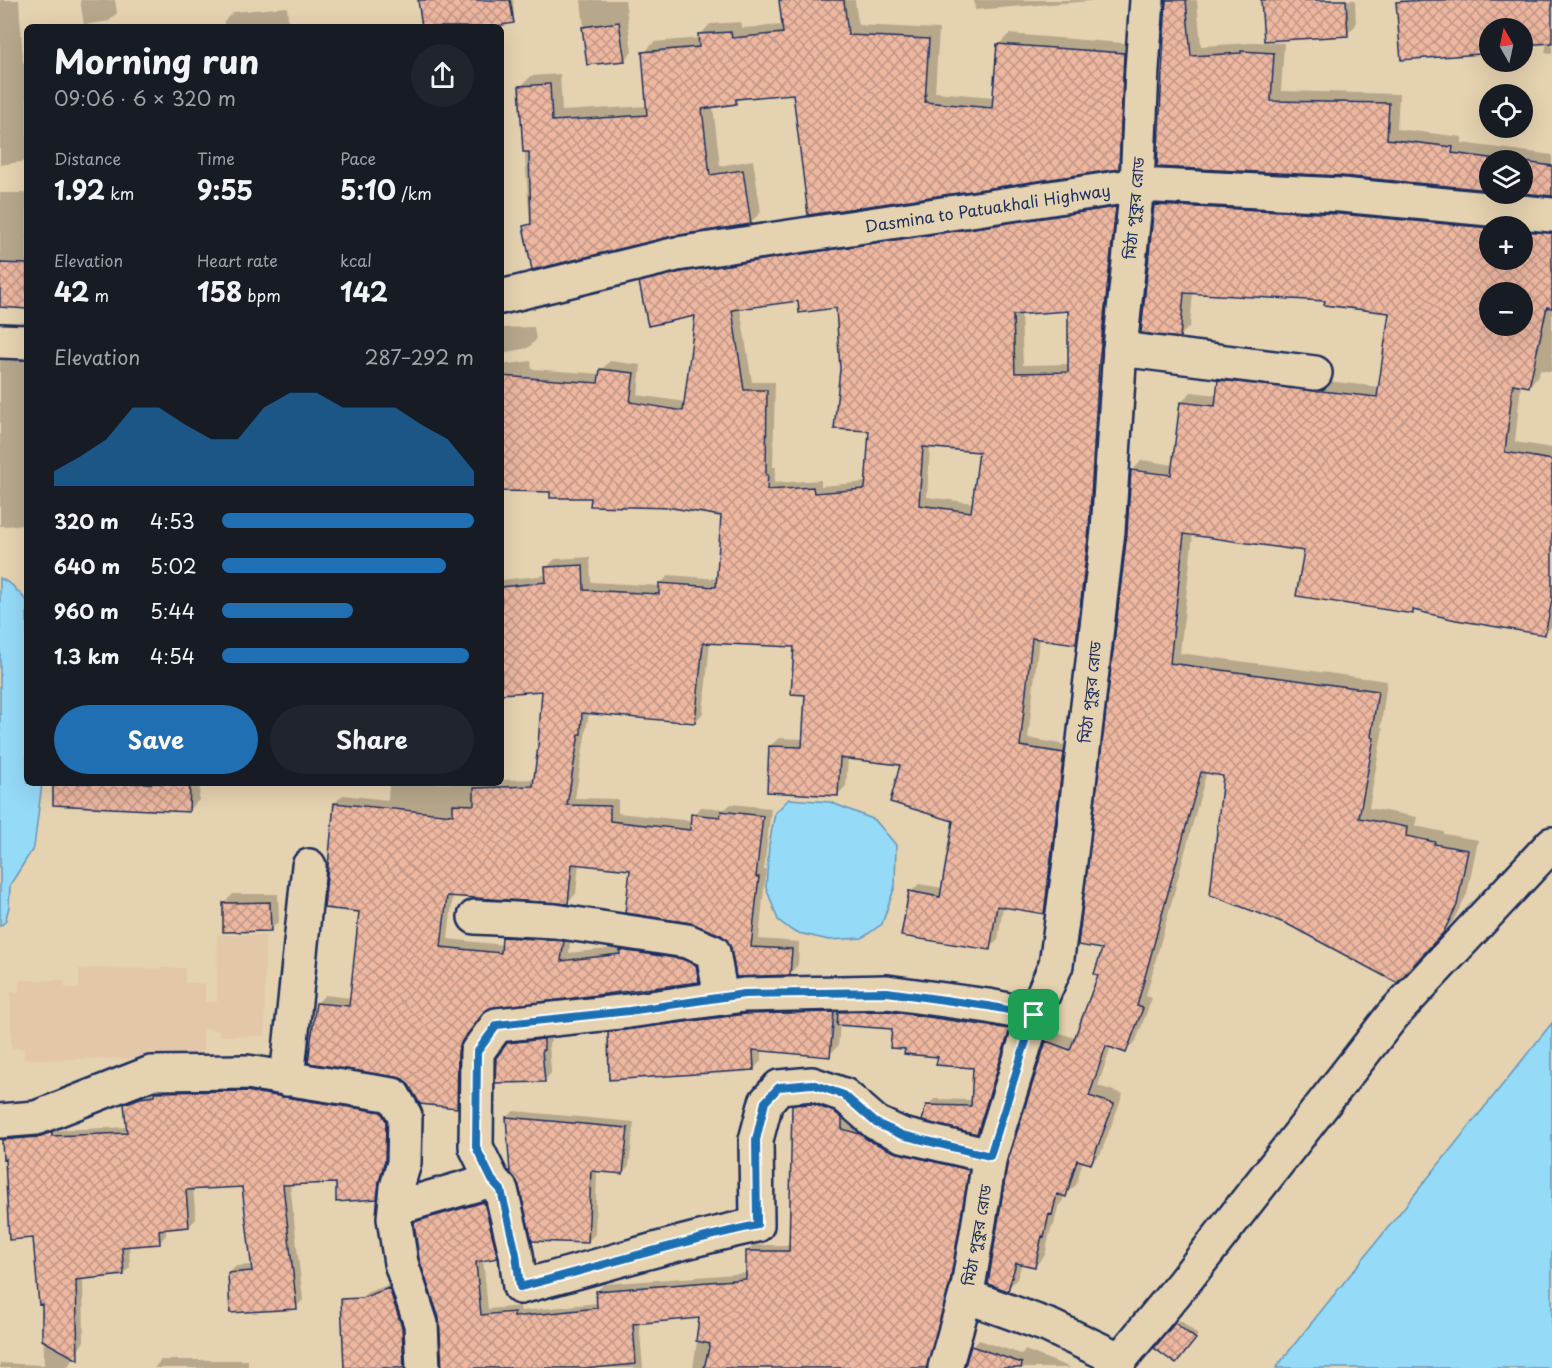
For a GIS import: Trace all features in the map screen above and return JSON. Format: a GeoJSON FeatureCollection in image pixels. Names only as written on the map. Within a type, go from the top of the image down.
{"type":"FeatureCollection","features":[{"type":"Feature","properties":{"kind":"street","name":"মিঠা পুকুর রোড"},"geometry":{"type":"LineString","coordinates":[[945,1368],[966,1296],[990,1156],[1034,1015],[1056,965],[1108,531],[1120,349],[1137,185],[1147,0]]}},
{"type":"Feature","properties":{"kind":"street","name":"Dasmina to Patuakhali Highway"},"geometry":{"type":"LineString","coordinates":[[504,296],[677,254],[1137,185],[1341,195],[1552,215]]}},
{"type":"Feature","properties":{"kind":"street"},"geometry":{"type":"LineString","coordinates":[[0,341],[24,342]]}},
{"type":"Feature","properties":{"kind":"street"},"geometry":{"type":"LineString","coordinates":[[1120,349],[1315,373]]}},
{"type":"Feature","properties":{"kind":"street"},"geometry":{"type":"LineString","coordinates":[[966,1296],[1049,1326],[1116,1364],[1184,1282],[1392,1016],[1552,844]]}},
{"type":"Feature","properties":{"kind":"street"},"geometry":{"type":"LineString","coordinates":[[287,1079],[309,866]]}},
{"type":"Feature","properties":{"kind":"street"},"geometry":{"type":"LineString","coordinates":[[476,917],[555,921],[687,941],[713,952],[721,998]]}},
{"type":"Feature","properties":{"kind":"street"},"geometry":{"type":"LineString","coordinates":[[990,1156],[902,1135],[876,1123],[844,1095],[812,1084],[779,1087],[765,1102],[756,1140],[757,1225],[675,1244],[585,1271],[520,1287],[516,1254],[501,1190],[492,1180],[476,1147],[477,1052],[497,1025],[629,1011],[744,994],[887,992],[1034,1015]]}},
{"type":"Feature","properties":{"kind":"street"},"geometry":{"type":"LineString","coordinates":[[0,1120],[36,1118],[152,1073],[247,1072],[393,1095],[405,1116],[404,1162],[394,1218],[401,1263],[421,1324],[423,1368]]}},
{"type":"Feature","properties":{"kind":"street"},"geometry":{"type":"LineString","coordinates":[[395,1208],[492,1180]]}},
{"type":"Feature","properties":{"kind":"shaded area"},"geometry":{"type":"Polygon","coordinates":[[[217,935],[265,935],[265,1036],[219,1036],[219,1030],[203,1029],[203,1058],[24,1059],[24,1048],[11,1048],[11,992],[19,992],[19,980],[65,980],[65,988],[79,988],[79,969],[185,968],[185,983],[205,983],[205,1002],[217,1002],[217,935]]]}},
{"type":"Feature","properties":{"kind":"water"},"geometry":{"type":"Polygon","coordinates":[[[0,578],[12,585],[24,598],[24,786],[42,786],[34,847],[10,885],[9,907],[5,922],[0,926],[0,578]]]}},
{"type":"Feature","properties":{"kind":"water"},"geometry":{"type":"Polygon","coordinates":[[[789,799],[830,802],[875,820],[896,845],[895,886],[882,924],[862,938],[829,940],[794,932],[778,920],[766,887],[769,845],[775,813],[789,799]]]}},
{"type":"Feature","properties":{"kind":"water"},"geometry":{"type":"Polygon","coordinates":[[[1552,1023],[1552,1368],[1276,1368],[1289,1351],[1552,1023]]]}},
{"type":"Feature","properties":{"kind":"building"},"geometry":{"type":"Polygon","coordinates":[[[418,0],[510,0],[514,23],[504,25],[422,24],[418,0]]]}},
{"type":"Feature","properties":{"kind":"building"},"geometry":{"type":"Polygon","coordinates":[[[779,0],[844,0],[848,35],[929,39],[925,102],[992,108],[997,44],[1124,53],[1119,169],[808,215],[793,94],[736,99],[736,104],[702,109],[710,175],[743,170],[751,224],[673,236],[532,270],[523,226],[531,224],[529,152],[523,152],[519,86],[550,84],[552,121],[647,115],[642,52],[699,47],[698,34],[731,32],[732,38],[783,33],[779,0]]]}},
{"type":"Feature","properties":{"kind":"building"},"geometry":{"type":"Polygon","coordinates":[[[1166,0],[1186,0],[1191,56],[1241,53],[1241,51],[1274,53],[1271,101],[1389,103],[1387,139],[1453,147],[1452,153],[1479,156],[1479,189],[1342,176],[1157,167],[1166,0]]]}},
{"type":"Feature","properties":{"kind":"building"},"geometry":{"type":"Polygon","coordinates":[[[1261,0],[1346,0],[1348,36],[1264,41],[1261,0]]]}},
{"type":"Feature","properties":{"kind":"building"},"geometry":{"type":"Polygon","coordinates":[[[1552,0],[1552,43],[1533,44],[1533,18],[1479,18],[1479,54],[1401,60],[1396,2],[1552,0]]]}},
{"type":"Feature","properties":{"kind":"building"},"geometry":{"type":"Polygon","coordinates":[[[619,22],[625,61],[587,65],[582,27],[619,22]]]}},
{"type":"Feature","properties":{"kind":"building"},"geometry":{"type":"Polygon","coordinates":[[[1533,163],[1552,166],[1552,196],[1533,194],[1533,163]]]}},
{"type":"Feature","properties":{"kind":"building"},"geometry":{"type":"Polygon","coordinates":[[[1154,205],[1340,214],[1479,227],[1479,270],[1533,270],[1533,232],[1552,233],[1552,308],[1547,307],[1529,387],[1513,384],[1505,452],[1552,460],[1552,600],[1545,635],[1456,620],[1413,610],[1413,614],[1296,596],[1304,551],[1184,534],[1170,663],[1378,691],[1371,737],[1374,738],[1359,818],[1407,827],[1406,836],[1468,850],[1457,905],[1443,933],[1397,983],[1287,924],[1210,895],[1223,776],[1201,772],[1137,1006],[1143,1008],[1126,1053],[1106,1046],[1089,1096],[1114,1104],[1091,1164],[1077,1160],[1066,1197],[1057,1194],[1052,1215],[1049,1214],[1044,1237],[1042,1236],[1035,1267],[1016,1263],[1008,1291],[988,1284],[1008,1160],[1046,1041],[1070,1050],[1098,975],[1094,974],[1102,949],[1078,945],[1127,533],[1131,470],[1171,475],[1180,402],[1215,406],[1218,380],[1377,397],[1389,313],[1324,305],[1325,301],[1184,293],[1180,338],[1141,333],[1154,205]]]}},
{"type":"Feature","properties":{"kind":"building"},"geometry":{"type":"Polygon","coordinates":[[[1116,207],[1099,363],[1089,529],[1076,644],[1032,638],[1020,746],[1064,753],[1044,914],[997,906],[990,950],[901,936],[909,891],[940,897],[953,821],[890,802],[900,765],[840,758],[838,796],[767,792],[769,746],[802,747],[805,695],[791,694],[794,647],[703,643],[695,723],[582,713],[581,734],[579,734],[567,805],[610,806],[610,821],[690,830],[691,814],[720,817],[721,811],[763,816],[751,947],[792,949],[790,975],[736,977],[731,948],[721,935],[690,923],[625,913],[630,870],[572,864],[568,904],[447,896],[441,947],[501,953],[502,937],[564,941],[561,961],[620,954],[620,950],[682,959],[696,965],[699,982],[488,1009],[462,1041],[458,1051],[457,1108],[420,1104],[403,1079],[308,1063],[316,1003],[349,1006],[359,912],[324,908],[334,803],[453,815],[453,804],[474,805],[474,788],[533,786],[542,691],[504,694],[504,587],[546,582],[545,567],[583,565],[584,590],[659,594],[659,583],[716,587],[721,516],[672,508],[590,506],[591,498],[550,498],[550,492],[504,491],[504,376],[598,383],[600,369],[634,373],[630,402],[683,411],[695,316],[648,326],[639,282],[681,272],[1116,207]],[[798,301],[732,310],[744,390],[767,390],[767,490],[813,487],[814,493],[865,489],[869,431],[834,429],[840,369],[836,308],[799,313],[798,301]],[[1068,311],[1013,315],[1015,373],[1068,372],[1068,311]],[[923,447],[919,505],[971,512],[979,452],[923,447]]]}},
{"type":"Feature","properties":{"kind":"building"},"geometry":{"type":"Polygon","coordinates":[[[0,263],[24,264],[24,309],[0,307],[0,263]]]}},
{"type":"Feature","properties":{"kind":"building"},"geometry":{"type":"Polygon","coordinates":[[[53,786],[190,786],[189,812],[53,805],[53,786]]]}},
{"type":"Feature","properties":{"kind":"building"},"geometry":{"type":"Polygon","coordinates":[[[270,902],[271,931],[223,932],[223,903],[270,902]]]}},
{"type":"Feature","properties":{"kind":"building"},"geometry":{"type":"Polygon","coordinates":[[[886,1011],[1010,1029],[977,1134],[922,1121],[926,1105],[971,1106],[973,1068],[936,1065],[938,1057],[904,1054],[905,1049],[890,1048],[892,1029],[837,1025],[838,1012],[886,1011]]]}},
{"type":"Feature","properties":{"kind":"building"},"geometry":{"type":"Polygon","coordinates":[[[834,1012],[830,1057],[753,1050],[754,1070],[609,1080],[608,1032],[746,1014],[834,1012]]]}},
{"type":"Feature","properties":{"kind":"building"},"geometry":{"type":"Polygon","coordinates":[[[544,1039],[544,1050],[542,1050],[545,1082],[495,1083],[496,1058],[507,1043],[544,1039]]]}},
{"type":"Feature","properties":{"kind":"building"},"geometry":{"type":"Polygon","coordinates":[[[246,1091],[381,1112],[386,1121],[385,1160],[377,1199],[336,1202],[336,1183],[283,1185],[297,1309],[230,1313],[228,1273],[252,1271],[242,1187],[186,1190],[189,1227],[159,1230],[160,1244],[122,1247],[124,1275],[76,1280],[78,1360],[42,1340],[42,1304],[39,1305],[33,1238],[9,1240],[2,1140],[38,1137],[52,1132],[52,1136],[127,1133],[124,1104],[140,1098],[155,1096],[155,1092],[246,1091]]]}},
{"type":"Feature","properties":{"kind":"building"},"geometry":{"type":"Polygon","coordinates":[[[813,1104],[834,1112],[842,1118],[842,1129],[860,1134],[894,1152],[969,1170],[950,1283],[927,1368],[704,1368],[710,1344],[696,1341],[699,1318],[633,1324],[636,1364],[593,1368],[442,1368],[439,1318],[419,1259],[414,1222],[484,1202],[498,1258],[476,1262],[481,1315],[514,1312],[514,1317],[597,1308],[596,1291],[746,1279],[746,1251],[789,1251],[792,1105],[813,1104]]]}},
{"type":"Feature","properties":{"kind":"building"},"geometry":{"type":"Polygon","coordinates":[[[506,1117],[628,1128],[623,1174],[591,1171],[588,1243],[532,1241],[519,1186],[510,1172],[506,1117]]]}},
{"type":"Feature","properties":{"kind":"building"},"geometry":{"type":"Polygon","coordinates":[[[389,1288],[402,1327],[404,1368],[344,1368],[341,1299],[362,1298],[389,1288]]]}},
{"type":"Feature","properties":{"kind":"building"},"geometry":{"type":"Polygon","coordinates":[[[1175,1323],[1196,1339],[1176,1364],[1154,1348],[1175,1323]]]}},
{"type":"Feature","properties":{"kind":"building"},"geometry":{"type":"Polygon","coordinates":[[[971,1346],[1022,1363],[1021,1368],[964,1368],[971,1346]]]}},
{"type":"Feature","properties":{"kind":"route"},"geometry":{"type":"LineString","coordinates":[[887,992],[1034,1015],[990,1156],[902,1135],[876,1123],[844,1095],[812,1084],[779,1087],[765,1102],[756,1140],[757,1225],[675,1244],[585,1271],[520,1287],[516,1254],[501,1190],[492,1180],[476,1147],[477,1052],[497,1025],[629,1011],[744,994],[887,992]]}}]}
